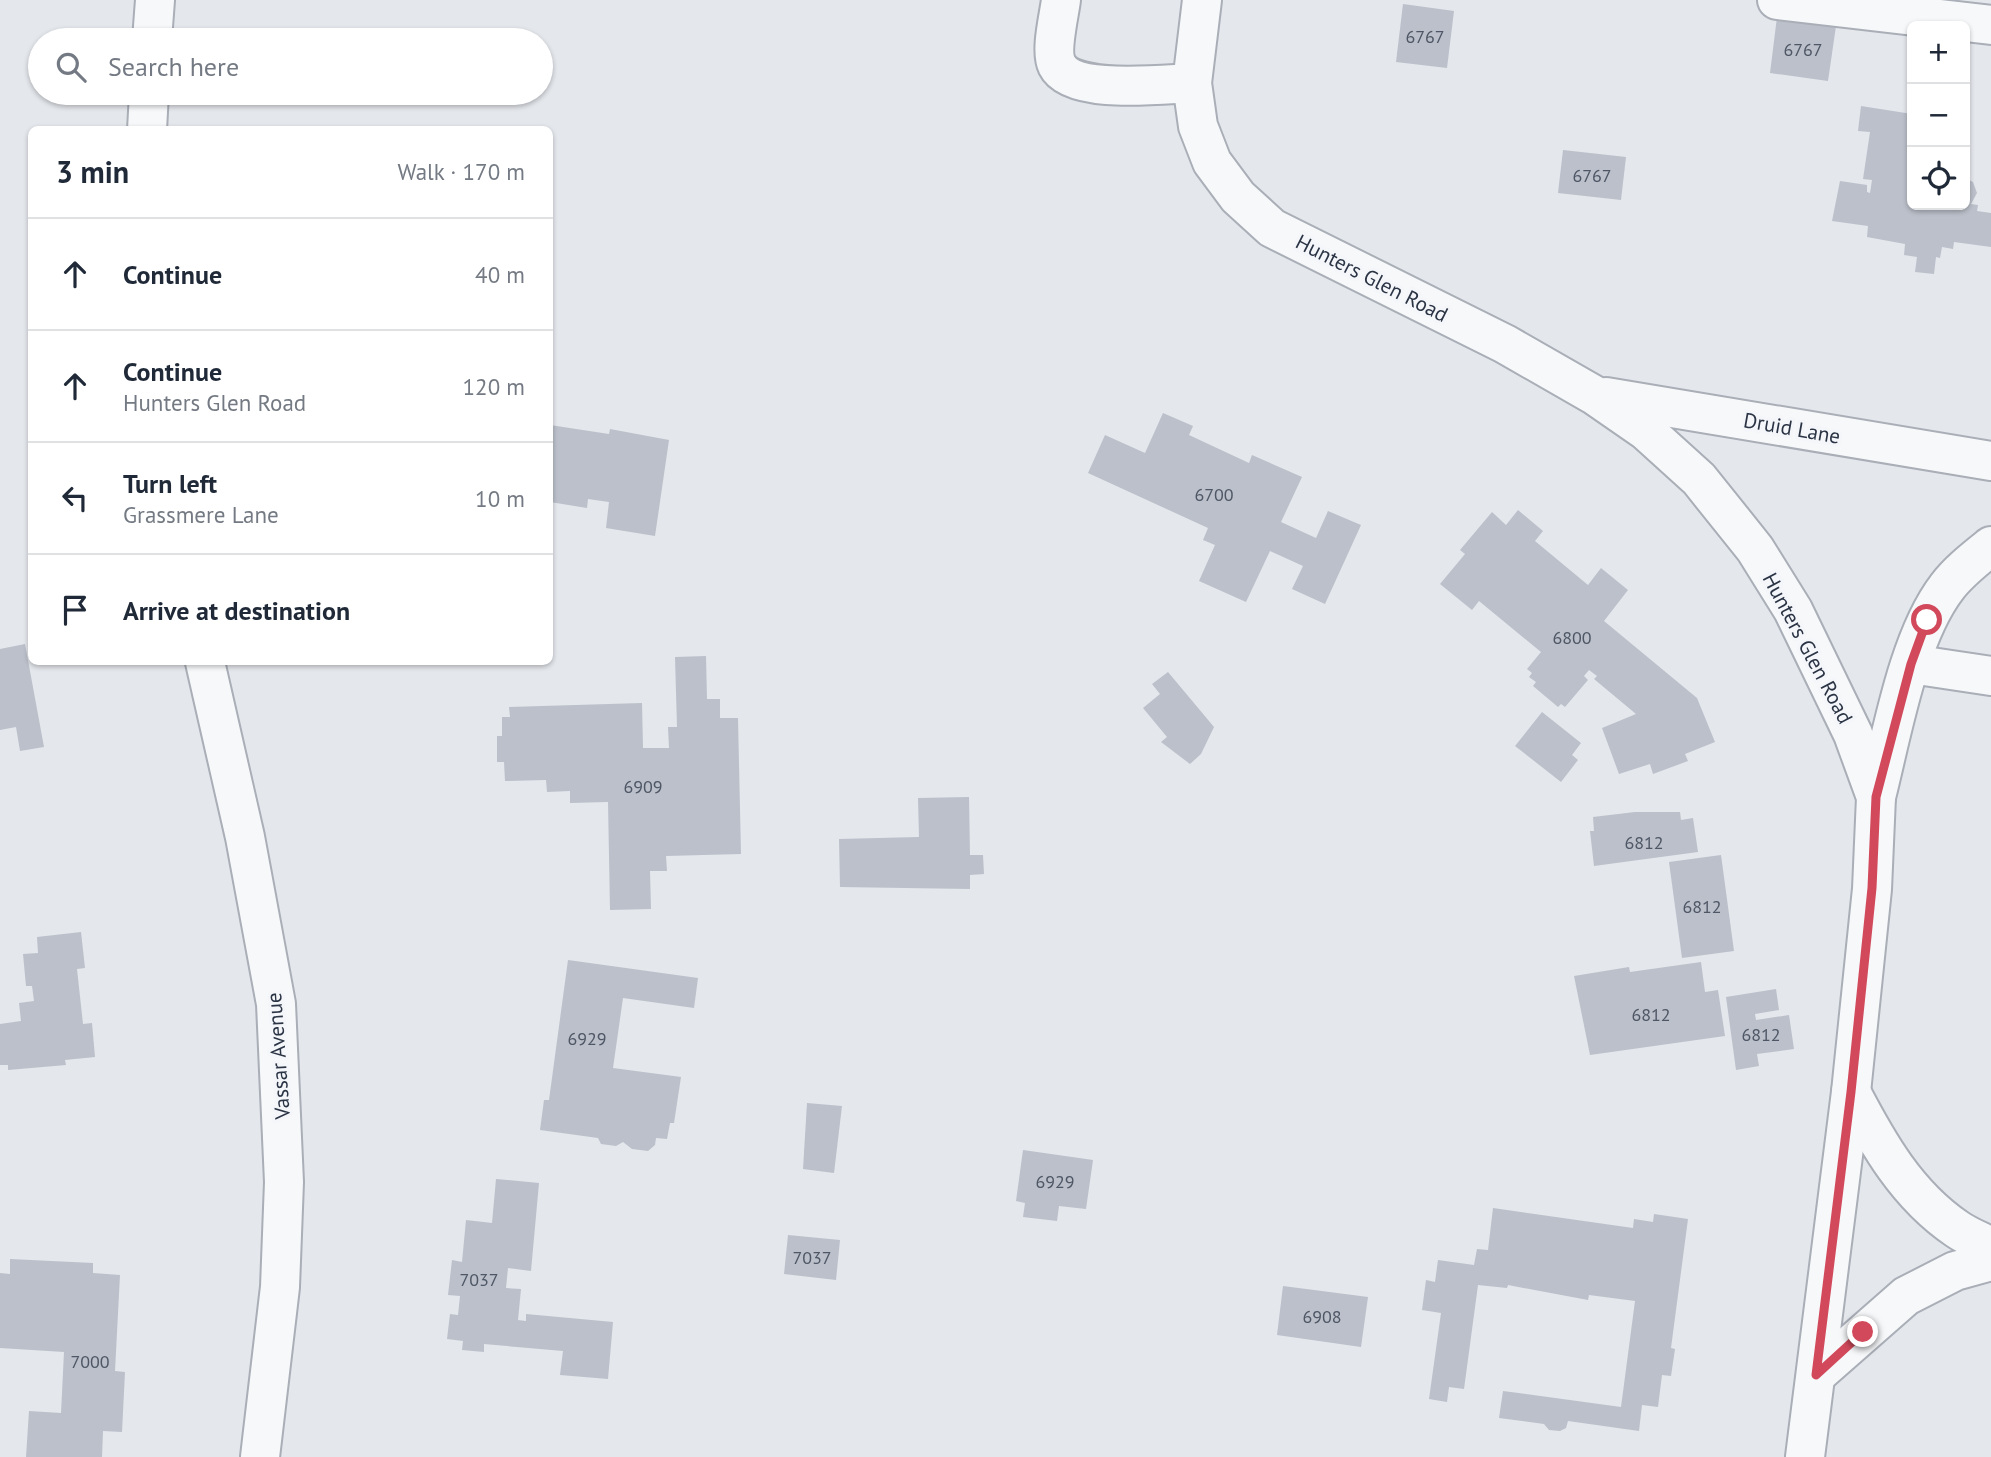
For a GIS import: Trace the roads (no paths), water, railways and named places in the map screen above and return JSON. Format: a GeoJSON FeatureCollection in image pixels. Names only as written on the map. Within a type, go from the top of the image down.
{"type":"FeatureCollection","features":[{"type":"Feature","properties":{"kind":"street"},"geometry":{"type":"LineString","coordinates":[[153,28],[155,0]]}},
{"type":"Feature","properties":{"kind":"street"},"geometry":{"type":"LineString","coordinates":[[1061,0],[1054,51],[1056,64],[1066,77],[1100,85],[1192,83]]}},
{"type":"Feature","properties":{"kind":"street","name":"Hunters Glen Road"},"geometry":{"type":"LineString","coordinates":[[1202,0],[1192,83],[1198,126],[1212,162],[1238,197],[1272,228],[1505,344],[1594,395],[1646,431],[1699,479],[1755,549],[1793,610],[1853,734],[1876,797],[1872,888],[1851,1092],[1805,1457]]}},
{"type":"Feature","properties":{"kind":"street"},"geometry":{"type":"LineString","coordinates":[[1777,0],[1991,25]]}},
{"type":"Feature","properties":{"kind":"street"},"geometry":{"type":"LineString","coordinates":[[147,126],[148,105]]}},
{"type":"Feature","properties":{"kind":"street","name":"Druid Lane"},"geometry":{"type":"LineString","coordinates":[[1594,395],[1991,461]]}},
{"type":"Feature","properties":{"kind":"street"},"geometry":{"type":"LineString","coordinates":[[1876,797],[1911,664],[1927,620],[1948,586],[1991,546]]}},
{"type":"Feature","properties":{"kind":"street"},"geometry":{"type":"LineString","coordinates":[[1911,664],[1991,676]]}},
{"type":"Feature","properties":{"kind":"street","name":"Vassar Avenue"},"geometry":{"type":"LineString","coordinates":[[206,665],[245,837],[276,1004],[284,1182],[280,1287],[260,1457]]}},
{"type":"Feature","properties":{"kind":"street"},"geometry":{"type":"LineString","coordinates":[[1851,1092],[1877,1142],[1911,1189],[1957,1229],[1991,1247]]}},
{"type":"Feature","properties":{"kind":"street"},"geometry":{"type":"LineString","coordinates":[[1816,1375],[1906,1296],[1955,1271],[1991,1261]]}}]}
